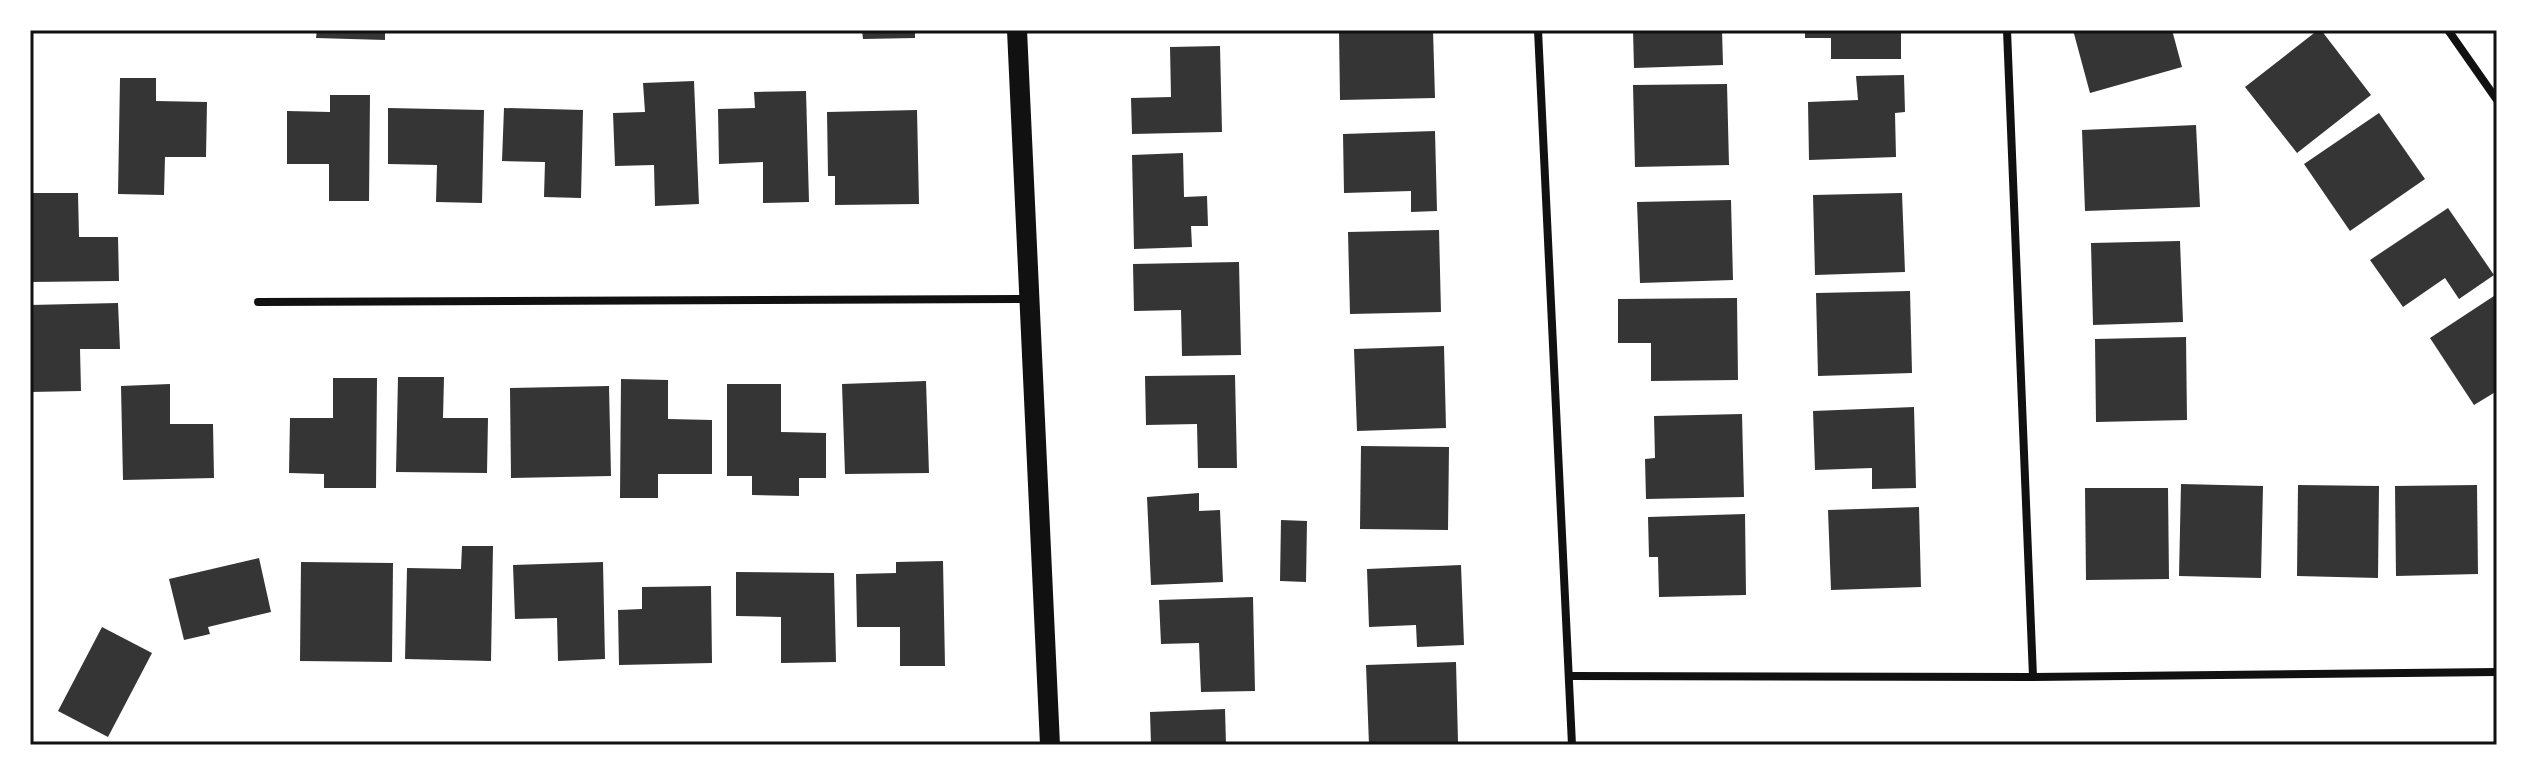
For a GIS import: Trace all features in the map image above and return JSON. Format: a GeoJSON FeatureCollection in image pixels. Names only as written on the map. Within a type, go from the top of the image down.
{"type":"FeatureCollection","features":[{"type":"Feature","properties":{"kind":"main road"},"geometry":{"type":"LineString","coordinates":[[1017,30],[1050,745]]}},
{"type":"Feature","properties":{"kind":"street"},"geometry":{"type":"LineString","coordinates":[[1538,30],[1572,745]]}},
{"type":"Feature","properties":{"kind":"street"},"geometry":{"type":"LineString","coordinates":[[2007,30],[2033,677]]}},
{"type":"Feature","properties":{"kind":"street"},"geometry":{"type":"LineString","coordinates":[[2448,30],[2497,100]]}},
{"type":"Feature","properties":{"kind":"street"},"geometry":{"type":"LineString","coordinates":[[258,302],[1028,299]]}},
{"type":"Feature","properties":{"kind":"street"},"geometry":{"type":"LineString","coordinates":[[1570,676],[2033,677],[2497,672]]}},
{"type":"Feature","properties":{"kind":"building"},"geometry":{"type":"Polygon","coordinates":[[[317,30],[385,30],[385,40],[316,38],[317,30]]]}},
{"type":"Feature","properties":{"kind":"building"},"geometry":{"type":"Polygon","coordinates":[[[862,30],[915,30],[915,38],[863,39],[862,30]]]}},
{"type":"Feature","properties":{"kind":"building"},"geometry":{"type":"Polygon","coordinates":[[[1339,30],[1433,30],[1435,98],[1340,100],[1339,30]]]}},
{"type":"Feature","properties":{"kind":"building"},"geometry":{"type":"Polygon","coordinates":[[[1633,30],[1722,30],[1723,65],[1634,68],[1633,30]]]}},
{"type":"Feature","properties":{"kind":"building"},"geometry":{"type":"Polygon","coordinates":[[[1805,30],[1901,30],[1901,59],[1831,59],[1831,38],[1805,38],[1805,30]]]}},
{"type":"Feature","properties":{"kind":"building"},"geometry":{"type":"Polygon","coordinates":[[[2073,30],[2172,30],[2182,67],[2090,93],[2073,30]]]}},
{"type":"Feature","properties":{"kind":"building"},"geometry":{"type":"Polygon","coordinates":[[[2318,30],[2371,95],[2297,153],[2245,87],[2318,30]]]}},
{"type":"Feature","properties":{"kind":"building"},"geometry":{"type":"Polygon","coordinates":[[[1220,46],[1222,132],[1132,134],[1131,98],[1171,97],[1170,47],[1220,46]]]}},
{"type":"Feature","properties":{"kind":"building"},"geometry":{"type":"Polygon","coordinates":[[[1904,75],[1905,112],[1895,113],[1896,157],[1809,160],[1808,102],[1858,100],[1856,76],[1904,75]]]}},
{"type":"Feature","properties":{"kind":"building"},"geometry":{"type":"Polygon","coordinates":[[[120,78],[156,78],[156,101],[207,102],[206,157],[165,157],[164,195],[118,194],[120,78]]]}},
{"type":"Feature","properties":{"kind":"building"},"geometry":{"type":"Polygon","coordinates":[[[694,81],[699,204],[655,206],[654,165],[615,166],[613,113],[645,112],[643,83],[694,81]]]}},
{"type":"Feature","properties":{"kind":"building"},"geometry":{"type":"Polygon","coordinates":[[[1727,84],[1729,165],[1635,167],[1633,85],[1727,84]]]}},
{"type":"Feature","properties":{"kind":"building"},"geometry":{"type":"Polygon","coordinates":[[[806,91],[809,202],[763,203],[763,162],[719,164],[718,109],[755,108],[754,92],[806,91]]]}},
{"type":"Feature","properties":{"kind":"building"},"geometry":{"type":"Polygon","coordinates":[[[330,95],[370,95],[369,201],[329,201],[329,164],[287,164],[287,111],[330,112],[330,95]]]}},
{"type":"Feature","properties":{"kind":"building"},"geometry":{"type":"Polygon","coordinates":[[[388,108],[484,110],[482,203],[436,202],[437,165],[388,164],[388,108]]]}},
{"type":"Feature","properties":{"kind":"building"},"geometry":{"type":"Polygon","coordinates":[[[504,108],[583,110],[581,198],[544,197],[545,162],[502,161],[504,108]]]}},
{"type":"Feature","properties":{"kind":"building"},"geometry":{"type":"Polygon","coordinates":[[[917,110],[919,204],[835,205],[835,176],[828,176],[827,112],[917,110]]]}},
{"type":"Feature","properties":{"kind":"building"},"geometry":{"type":"Polygon","coordinates":[[[2379,113],[2425,179],[2350,231],[2304,164],[2379,113]]]}},
{"type":"Feature","properties":{"kind":"building"},"geometry":{"type":"Polygon","coordinates":[[[2196,125],[2200,207],[2085,211],[2082,130],[2196,125]]]}},
{"type":"Feature","properties":{"kind":"building"},"geometry":{"type":"Polygon","coordinates":[[[1435,131],[1437,211],[1411,212],[1411,191],[1344,193],[1343,134],[1435,131]]]}},
{"type":"Feature","properties":{"kind":"building"},"geometry":{"type":"Polygon","coordinates":[[[1183,153],[1184,197],[1207,196],[1208,226],[1191,226],[1192,247],[1134,249],[1132,155],[1183,153]]]}},
{"type":"Feature","properties":{"kind":"building"},"geometry":{"type":"Polygon","coordinates":[[[30,193],[78,193],[79,237],[118,237],[119,281],[30,282],[30,193]]]}},
{"type":"Feature","properties":{"kind":"building"},"geometry":{"type":"Polygon","coordinates":[[[1902,193],[1905,272],[1815,275],[1813,195],[1902,193]]]}},
{"type":"Feature","properties":{"kind":"building"},"geometry":{"type":"Polygon","coordinates":[[[1731,200],[1733,280],[1640,283],[1637,202],[1731,200]]]}},
{"type":"Feature","properties":{"kind":"building"},"geometry":{"type":"Polygon","coordinates":[[[2448,208],[2494,275],[2459,299],[2445,278],[2403,307],[2370,260],[2448,208]]]}},
{"type":"Feature","properties":{"kind":"building"},"geometry":{"type":"Polygon","coordinates":[[[1439,230],[1441,312],[1350,314],[1348,232],[1439,230]]]}},
{"type":"Feature","properties":{"kind":"building"},"geometry":{"type":"Polygon","coordinates":[[[2180,241],[2183,322],[2093,325],[2091,243],[2180,241]]]}},
{"type":"Feature","properties":{"kind":"building"},"geometry":{"type":"Polygon","coordinates":[[[1239,262],[1241,355],[1182,356],[1181,310],[1134,311],[1133,264],[1239,262]]]}},
{"type":"Feature","properties":{"kind":"building"},"geometry":{"type":"Polygon","coordinates":[[[1910,291],[1912,373],[1818,376],[1816,293],[1910,291]]]}},
{"type":"Feature","properties":{"kind":"building"},"geometry":{"type":"Polygon","coordinates":[[[2497,294],[2497,391],[2474,405],[2430,338],[2497,294]]]}},
{"type":"Feature","properties":{"kind":"building"},"geometry":{"type":"Polygon","coordinates":[[[1737,298],[1738,380],[1651,381],[1651,343],[1618,343],[1618,299],[1737,298]]]}},
{"type":"Feature","properties":{"kind":"building"},"geometry":{"type":"Polygon","coordinates":[[[118,303],[120,349],[80,349],[81,391],[30,392],[30,305],[118,303]]]}},
{"type":"Feature","properties":{"kind":"building"},"geometry":{"type":"Polygon","coordinates":[[[2186,337],[2187,420],[2096,422],[2095,339],[2186,337]]]}},
{"type":"Feature","properties":{"kind":"building"},"geometry":{"type":"Polygon","coordinates":[[[1444,346],[1446,428],[1357,431],[1354,349],[1444,346]]]}},
{"type":"Feature","properties":{"kind":"building"},"geometry":{"type":"Polygon","coordinates":[[[1235,375],[1237,468],[1198,468],[1197,424],[1146,425],[1145,376],[1235,375]]]}},
{"type":"Feature","properties":{"kind":"building"},"geometry":{"type":"Polygon","coordinates":[[[398,377],[444,377],[443,418],[488,418],[487,473],[396,472],[398,377]]]}},
{"type":"Feature","properties":{"kind":"building"},"geometry":{"type":"Polygon","coordinates":[[[333,378],[377,378],[376,488],[324,488],[324,474],[289,473],[290,418],[333,418],[333,378]]]}},
{"type":"Feature","properties":{"kind":"building"},"geometry":{"type":"Polygon","coordinates":[[[621,379],[668,380],[668,419],[712,420],[712,474],[658,474],[658,498],[620,498],[621,379]]]}},
{"type":"Feature","properties":{"kind":"building"},"geometry":{"type":"Polygon","coordinates":[[[926,381],[929,473],[845,474],[842,384],[926,381]]]}},
{"type":"Feature","properties":{"kind":"building"},"geometry":{"type":"Polygon","coordinates":[[[170,384],[170,424],[213,424],[214,478],[123,480],[121,386],[170,384]]]}},
{"type":"Feature","properties":{"kind":"building"},"geometry":{"type":"Polygon","coordinates":[[[727,384],[781,384],[781,432],[826,433],[826,478],[799,478],[799,496],[752,495],[752,476],[727,476],[727,384]]]}},
{"type":"Feature","properties":{"kind":"building"},"geometry":{"type":"Polygon","coordinates":[[[609,386],[611,476],[511,478],[510,388],[609,386]]]}},
{"type":"Feature","properties":{"kind":"building"},"geometry":{"type":"Polygon","coordinates":[[[1914,407],[1916,488],[1872,489],[1872,468],[1815,470],[1813,411],[1914,407]]]}},
{"type":"Feature","properties":{"kind":"building"},"geometry":{"type":"Polygon","coordinates":[[[1742,414],[1744,497],[1646,499],[1645,459],[1655,458],[1654,416],[1742,414]]]}},
{"type":"Feature","properties":{"kind":"building"},"geometry":{"type":"Polygon","coordinates":[[[1361,446],[1449,447],[1448,530],[1360,529],[1361,446]]]}},
{"type":"Feature","properties":{"kind":"building"},"geometry":{"type":"Polygon","coordinates":[[[2181,484],[2263,486],[2261,578],[2179,576],[2181,484]]]}},
{"type":"Feature","properties":{"kind":"building"},"geometry":{"type":"Polygon","coordinates":[[[2298,485],[2379,486],[2378,578],[2297,576],[2298,485]]]}},
{"type":"Feature","properties":{"kind":"building"},"geometry":{"type":"Polygon","coordinates":[[[2477,485],[2478,574],[2396,576],[2395,486],[2477,485]]]}},
{"type":"Feature","properties":{"kind":"building"},"geometry":{"type":"Polygon","coordinates":[[[2085,488],[2168,488],[2169,579],[2086,580],[2085,488]]]}},
{"type":"Feature","properties":{"kind":"building"},"geometry":{"type":"Polygon","coordinates":[[[1199,493],[1199,511],[1220,510],[1223,582],[1151,585],[1147,497],[1199,493]]]}},
{"type":"Feature","properties":{"kind":"building"},"geometry":{"type":"Polygon","coordinates":[[[1919,507],[1921,587],[1831,590],[1828,510],[1919,507]]]}},
{"type":"Feature","properties":{"kind":"building"},"geometry":{"type":"Polygon","coordinates":[[[1745,514],[1746,595],[1659,597],[1658,557],[1649,557],[1648,517],[1745,514]]]}},
{"type":"Feature","properties":{"kind":"building"},"geometry":{"type":"Polygon","coordinates":[[[1281,520],[1307,521],[1306,582],[1280,581],[1281,520]]]}},
{"type":"Feature","properties":{"kind":"building"},"geometry":{"type":"Polygon","coordinates":[[[462,546],[493,546],[491,661],[405,659],[407,568],[461,569],[462,546]]]}},
{"type":"Feature","properties":{"kind":"building"},"geometry":{"type":"Polygon","coordinates":[[[259,558],[271,612],[208,627],[210,634],[184,640],[169,579],[259,558]]]}},
{"type":"Feature","properties":{"kind":"building"},"geometry":{"type":"Polygon","coordinates":[[[943,561],[945,666],[900,666],[900,627],[857,627],[856,574],[896,573],[896,562],[943,561]]]}},
{"type":"Feature","properties":{"kind":"building"},"geometry":{"type":"Polygon","coordinates":[[[301,562],[393,563],[392,662],[300,661],[301,562]]]}},
{"type":"Feature","properties":{"kind":"building"},"geometry":{"type":"Polygon","coordinates":[[[603,562],[605,659],[558,661],[557,618],[515,619],[513,565],[603,562]]]}},
{"type":"Feature","properties":{"kind":"building"},"geometry":{"type":"Polygon","coordinates":[[[1461,565],[1464,645],[1417,647],[1416,625],[1369,627],[1367,569],[1461,565]]]}},
{"type":"Feature","properties":{"kind":"building"},"geometry":{"type":"Polygon","coordinates":[[[736,572],[834,573],[836,662],[781,663],[781,617],[736,616],[736,572]]]}},
{"type":"Feature","properties":{"kind":"building"},"geometry":{"type":"Polygon","coordinates":[[[711,586],[712,663],[619,665],[618,610],[642,609],[642,587],[711,586]]]}},
{"type":"Feature","properties":{"kind":"building"},"geometry":{"type":"Polygon","coordinates":[[[1253,597],[1255,691],[1201,692],[1199,643],[1161,644],[1159,600],[1253,597]]]}},
{"type":"Feature","properties":{"kind":"building"},"geometry":{"type":"Polygon","coordinates":[[[102,627],[152,653],[108,737],[58,711],[102,627]]]}},
{"type":"Feature","properties":{"kind":"building"},"geometry":{"type":"Polygon","coordinates":[[[1456,662],[1458,742],[1369,745],[1366,665],[1456,662]]]}},
{"type":"Feature","properties":{"kind":"building"},"geometry":{"type":"Polygon","coordinates":[[[1225,709],[1226,745],[1151,745],[1150,712],[1225,709]]]}}]}
